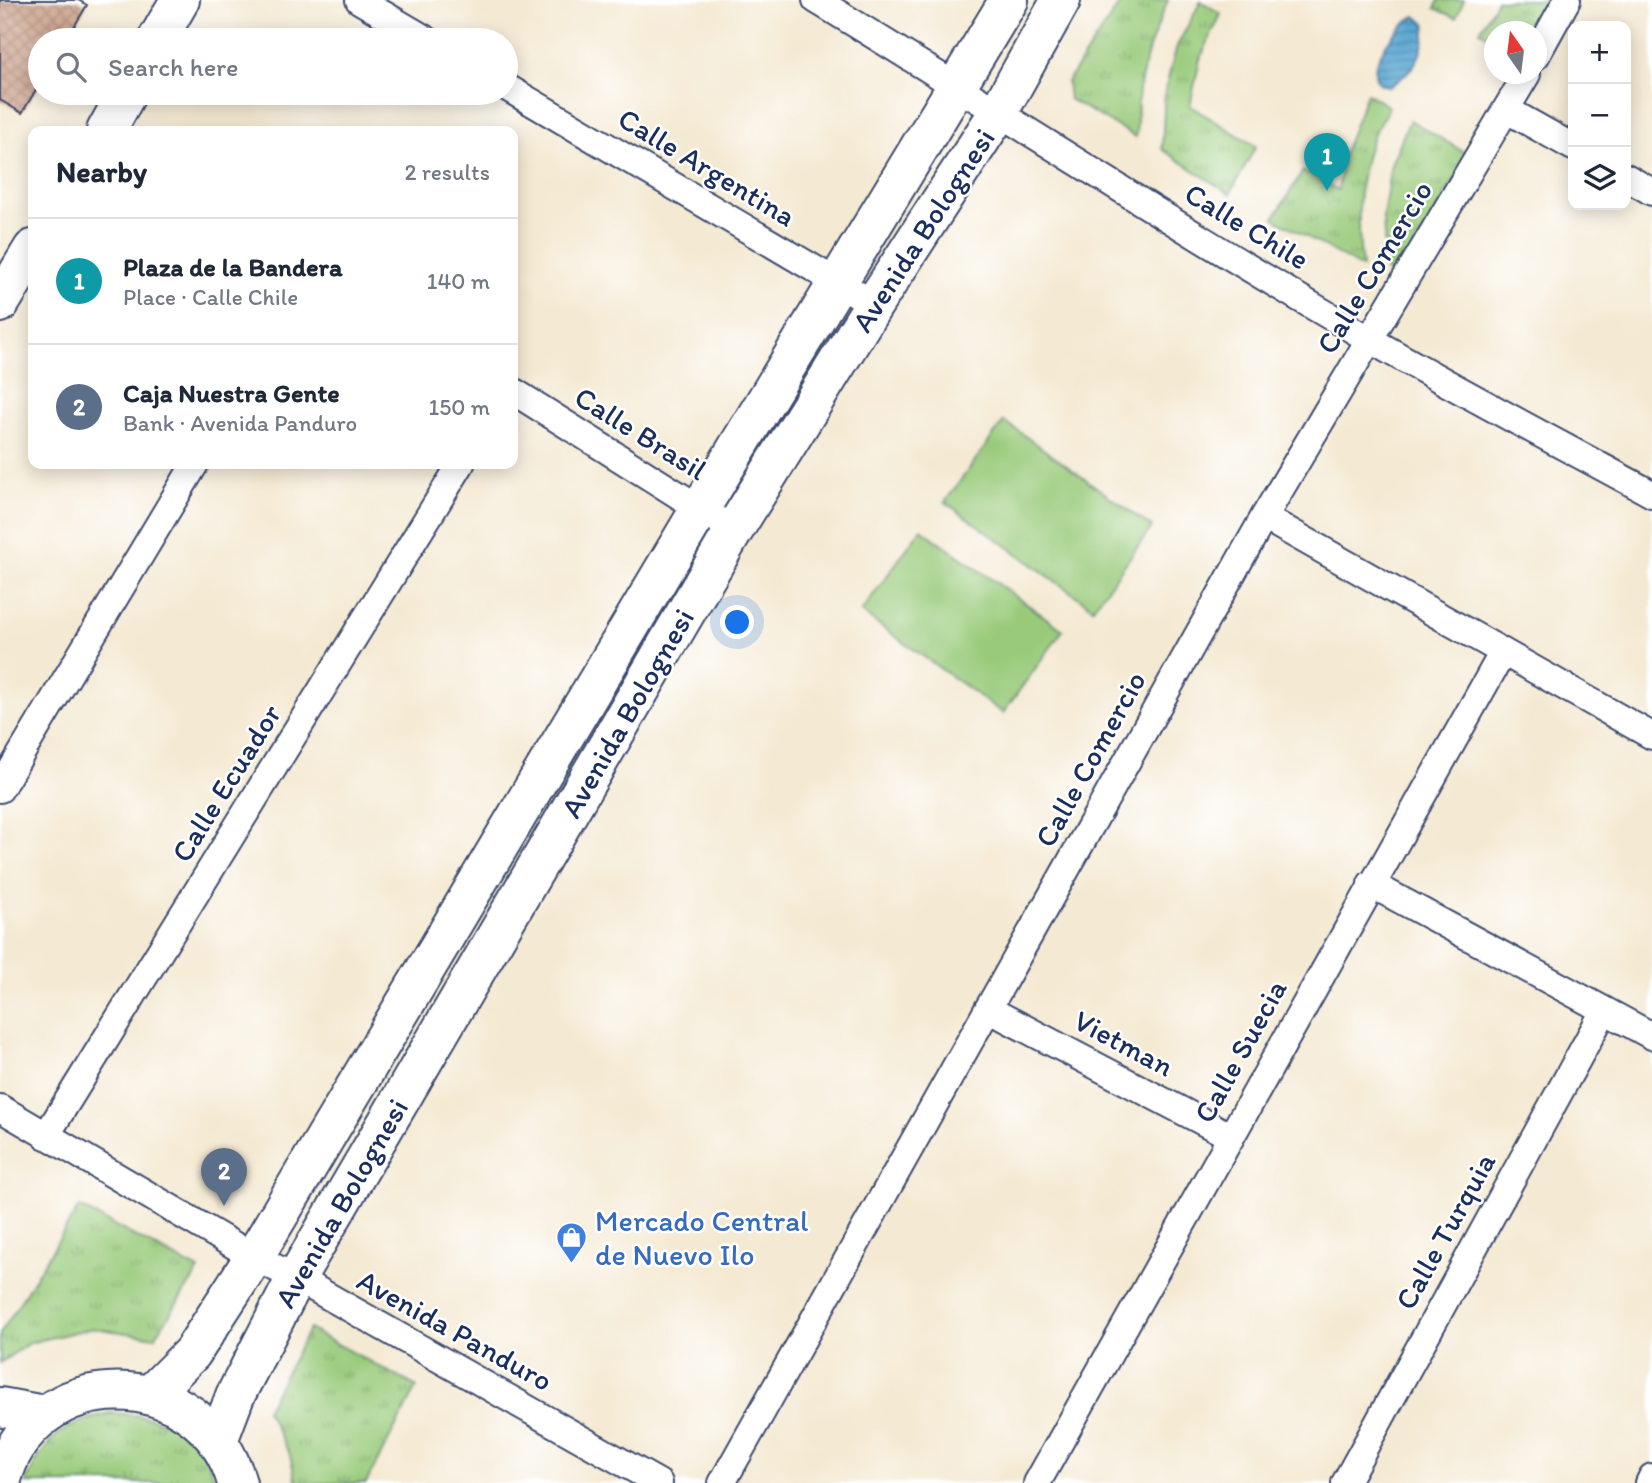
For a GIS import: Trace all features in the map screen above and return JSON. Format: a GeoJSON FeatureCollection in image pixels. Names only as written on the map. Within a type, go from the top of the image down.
{"type":"FeatureCollection","features":[{"type":"Feature","properties":{"kind":"street"},"geometry":{"type":"LineString","coordinates":[[164,28],[180,0]]}},
{"type":"Feature","properties":{"kind":"street"},"geometry":{"type":"LineString","coordinates":[[359,0],[407,28]]}},
{"type":"Feature","properties":{"kind":"street","name":"Calle Chile"},"geometry":{"type":"LineString","coordinates":[[816,0],[1370,340],[1652,494]]}},
{"type":"Feature","properties":{"kind":"street","name":"Avenida Bolognesi"},"geometry":{"type":"LineString","coordinates":[[150,1395],[192,1353],[254,1257],[700,509],[1009,0]]}},
{"type":"Feature","properties":{"kind":"street","name":"Avenida Bolognesi"},"geometry":{"type":"LineString","coordinates":[[218,1441],[235,1396],[296,1278],[734,530],[874,304],[998,113],[1061,0]]}},
{"type":"Feature","properties":{"kind":"street"},"geometry":{"type":"LineString","coordinates":[[1547,36],[1567,0]]}},
{"type":"Feature","properties":{"kind":"street","name":"Calle Comercio"},"geometry":{"type":"LineString","coordinates":[[722,1483],[1264,517],[1521,84]]}},
{"type":"Feature","properties":{"kind":"street","name":"Calle Argentina"},"geometry":{"type":"LineString","coordinates":[[518,94],[874,304]]}},
{"type":"Feature","properties":{"kind":"street"},"geometry":{"type":"LineString","coordinates":[[109,126],[120,105]]}},
{"type":"Feature","properties":{"kind":"street"},"geometry":{"type":"LineString","coordinates":[[1507,110],[1571,147]]}},
{"type":"Feature","properties":{"kind":"street"},"geometry":{"type":"LineString","coordinates":[[1631,180],[1652,192]]}},
{"type":"Feature","properties":{"kind":"street"},"geometry":{"type":"LineString","coordinates":[[0,303],[28,257]]}},
{"type":"Feature","properties":{"kind":"street","name":"Calle Brasil"},"geometry":{"type":"LineString","coordinates":[[518,394],[734,530]]}},
{"type":"Feature","properties":{"kind":"street"},"geometry":{"type":"LineString","coordinates":[[0,789],[192,469]]}},
{"type":"Feature","properties":{"kind":"street","name":"Calle Ecuador"},"geometry":{"type":"LineString","coordinates":[[46,1136],[458,469]]}},
{"type":"Feature","properties":{"kind":"street"},"geometry":{"type":"LineString","coordinates":[[1264,517],[1652,736]]}},
{"type":"Feature","properties":{"kind":"street","name":"Calle Suecia"},"geometry":{"type":"LineString","coordinates":[[1037,1483],[1503,652]]}},
{"type":"Feature","properties":{"kind":"street"},"geometry":{"type":"LineString","coordinates":[[1371,884],[1652,1036]]}},
{"type":"Feature","properties":{"kind":"street","name":"Vietman"},"geometry":{"type":"LineString","coordinates":[[988,1010],[1230,1136]]}},
{"type":"Feature","properties":{"kind":"street","name":"Calle Turquia"},"geometry":{"type":"LineString","coordinates":[[1345,1483],[1604,1011]]}},
{"type":"Feature","properties":{"kind":"street","name":"Avenida Panduro"},"geometry":{"type":"LineString","coordinates":[[0,1108],[254,1257],[296,1278],[659,1483]]}},
{"type":"Feature","properties":{"kind":"street"},"geometry":{"type":"LineString","coordinates":[[1,1483],[20,1440],[44,1415],[68,1401],[95,1393],[122,1391],[150,1395],[170,1402],[205,1425],[232,1466],[237,1483]]}},
{"type":"Feature","properties":{"kind":"street"},"geometry":{"type":"LineString","coordinates":[[0,1407],[44,1415]]}},
{"type":"Feature","properties":{"kind":"street"},"geometry":{"type":"LineString","coordinates":[[1649,1483],[1652,1477]]}},
{"type":"Feature","properties":{"kind":"green space"},"geometry":{"type":"Polygon","coordinates":[[[1122,0],[1168,0],[1149,48],[1139,88],[1136,137],[1069,99],[1067,82],[1122,0]]]}},
{"type":"Feature","properties":{"kind":"green space"},"geometry":{"type":"Polygon","coordinates":[[[1439,0],[1464,0],[1456,18],[1435,8],[1439,0]]]}},
{"type":"Feature","properties":{"kind":"green space"},"geometry":{"type":"Polygon","coordinates":[[[1497,0],[1552,0],[1540,21],[1485,21],[1497,0]]]}},
{"type":"Feature","properties":{"kind":"green space"},"geometry":{"type":"Polygon","coordinates":[[[1201,1],[1221,14],[1200,59],[1190,106],[1256,146],[1230,194],[1162,149],[1165,90],[1177,46],[1201,1]]]}},
{"type":"Feature","properties":{"kind":"green space"},"geometry":{"type":"Polygon","coordinates":[[[1367,93],[1389,107],[1373,136],[1363,168],[1359,218],[1362,268],[1274,218],[1303,171],[1338,190],[1344,152],[1367,93]]]}},
{"type":"Feature","properties":{"kind":"green space"},"geometry":{"type":"Polygon","coordinates":[[[1410,120],[1469,155],[1397,278],[1386,272],[1383,217],[1391,164],[1410,120]]]}},
{"type":"Feature","properties":{"kind":"green space"},"geometry":{"type":"Polygon","coordinates":[[[1004,421],[1152,527],[1093,608],[945,502],[1004,421]]]}},
{"type":"Feature","properties":{"kind":"green space"},"geometry":{"type":"Polygon","coordinates":[[[921,529],[1063,630],[1003,713],[861,612],[921,529]]]}},
{"type":"Feature","properties":{"kind":"green space"},"geometry":{"type":"Polygon","coordinates":[[[79,1207],[199,1270],[155,1337],[92,1328],[29,1343],[0,1363],[0,1334],[79,1207]]]}},
{"type":"Feature","properties":{"kind":"green space"},"geometry":{"type":"Polygon","coordinates":[[[309,1329],[417,1387],[366,1483],[297,1483],[289,1452],[266,1410],[309,1329]]]}},
{"type":"Feature","properties":{"kind":"green space"},"geometry":{"type":"Polygon","coordinates":[[[110,1413],[151,1418],[176,1428],[197,1445],[206,1457],[216,1483],[25,1483],[41,1454],[57,1435],[78,1423],[110,1413]]]}},
{"type":"Feature","properties":{"kind":"water"},"geometry":{"type":"Polygon","coordinates":[[[1416,16],[1426,24],[1420,54],[1406,74],[1389,87],[1381,84],[1375,71],[1382,52],[1402,26],[1416,16]]]}},
{"type":"Feature","properties":{"kind":"building"},"geometry":{"type":"Polygon","coordinates":[[[0,0],[78,0],[87,5],[73,28],[28,28],[28,103],[22,113],[0,100],[0,0]]]}},
{"type":"Feature","properties":{"kind":"place","name":"Plaza de la Bandera"},"geometry":{"type":"Point","coordinates":[1327,191]}},
{"type":"Feature","properties":{"kind":"place","name":"Caja Nuestra Gente"},"geometry":{"type":"Point","coordinates":[224,1206]}},
{"type":"Feature","properties":{"kind":"place","name":"Mercado Central de Nuevo Ilo"},"geometry":{"type":"Point","coordinates":[572,1264]}}]}
